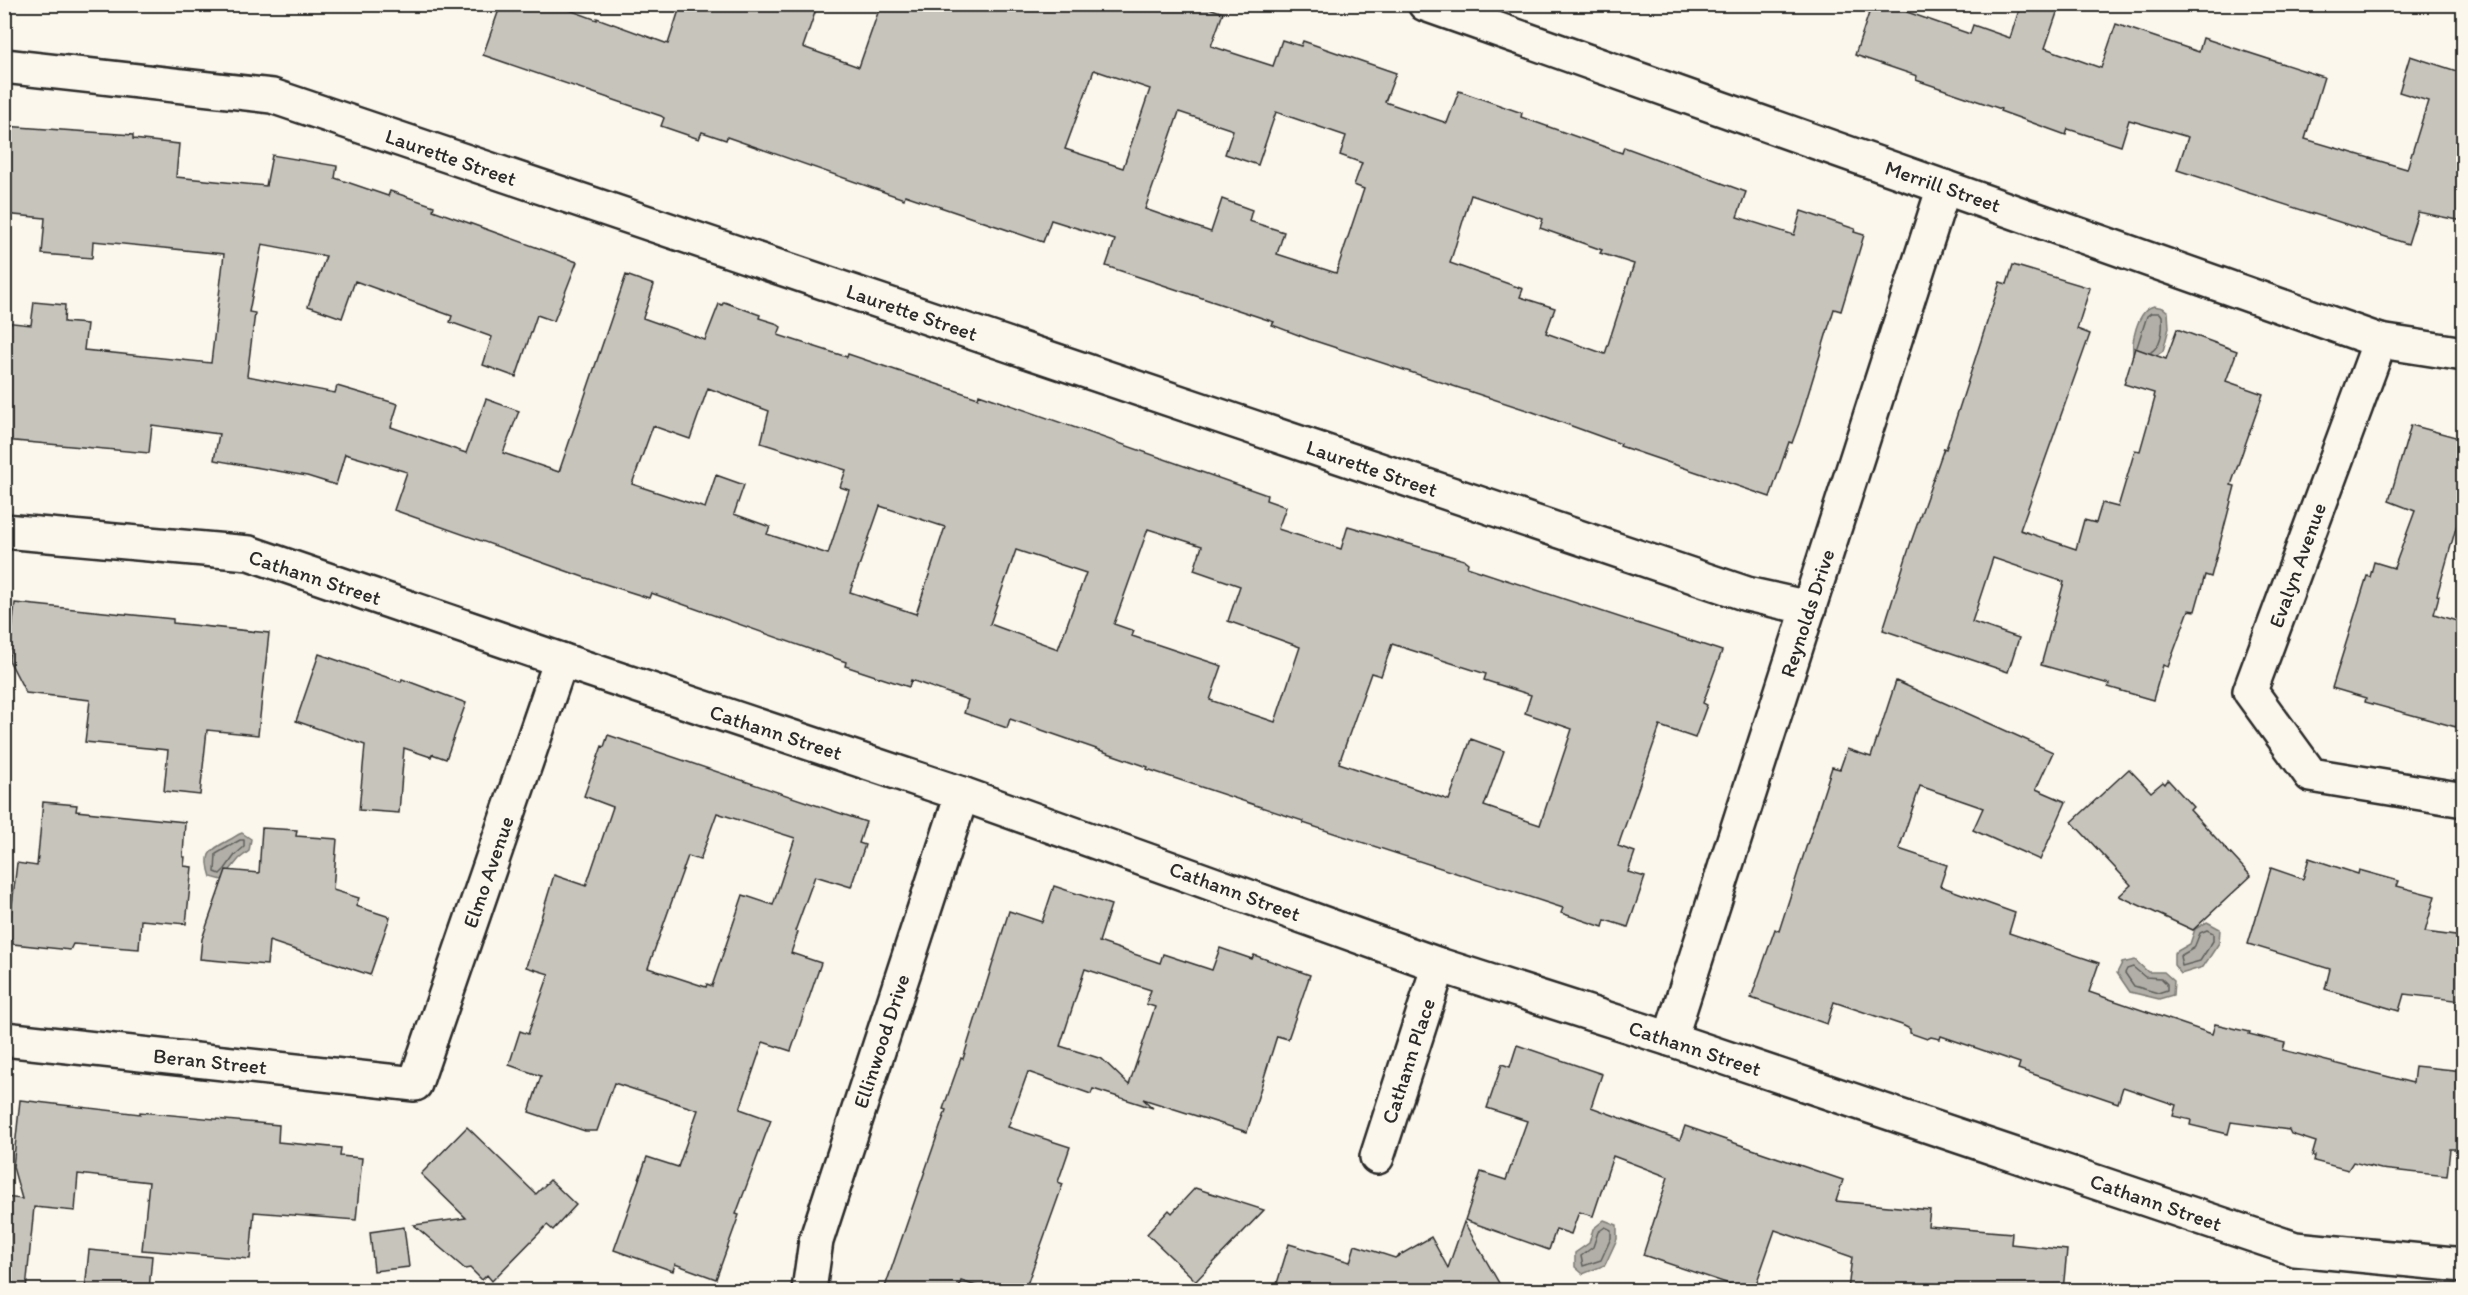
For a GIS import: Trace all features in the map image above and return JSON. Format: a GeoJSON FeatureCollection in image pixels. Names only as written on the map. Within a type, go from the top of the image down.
{"type":"FeatureCollection","features":[{"type":"Feature","properties":{"kind":"street","name":"Merrill Street"},"geometry":{"type":"LineString","coordinates":[[1425,4],[2380,340],[2463,354]]}},
{"type":"Feature","properties":{"kind":"street","name":"Laurette Street"},"geometry":{"type":"LineString","coordinates":[[4,66],[272,96],[1747,594],[1809,608]]}},
{"type":"Feature","properties":{"kind":"street","name":"Reynolds Drive"},"geometry":{"type":"LineString","coordinates":[[1670,1039],[1944,187]]}},
{"type":"Feature","properties":{"kind":"street","name":"Evalyn Avenue"},"geometry":{"type":"LineString","coordinates":[[2380,340],[2250,691],[2311,775],[2463,800]]}},
{"type":"Feature","properties":{"kind":"street","name":"Cathann Street"},"geometry":{"type":"LineString","coordinates":[[4,531],[249,553],[962,794],[1439,965],[1670,1039],[2295,1249],[2463,1265]]}},
{"type":"Feature","properties":{"kind":"street","name":"Elmo Avenue"},"geometry":{"type":"LineString","coordinates":[[415,1084],[561,660]]}},
{"type":"Feature","properties":{"kind":"street","name":"Ellinwood Drive"},"geometry":{"type":"LineString","coordinates":[[808,1290],[816,1241],[962,794]]}},
{"type":"Feature","properties":{"kind":"street","name":"Cathann Place"},"geometry":{"type":"LineString","coordinates":[[1377,1157],[1439,965]]}},
{"type":"Feature","properties":{"kind":"street","name":"Beran Street"},"geometry":{"type":"LineString","coordinates":[[4,1039],[415,1084]]}},
{"type":"Feature","properties":{"kind":"water"},"geometry":{"type":"Polygon","coordinates":[[[2154,306],[2168,312],[2169,328],[2163,351],[2143,364],[2134,358],[2134,336],[2143,314],[2154,306]]]}},
{"type":"Feature","properties":{"kind":"water"},"geometry":{"type":"Polygon","coordinates":[[[242,833],[251,839],[249,851],[239,859],[222,880],[211,877],[208,862],[210,853],[242,833]]]}},
{"type":"Feature","properties":{"kind":"water"},"geometry":{"type":"Polygon","coordinates":[[[2207,922],[2220,929],[2219,943],[2203,967],[2181,974],[2174,965],[2174,953],[2190,944],[2195,929],[2207,922]]]}},
{"type":"Feature","properties":{"kind":"water"},"geometry":{"type":"Polygon","coordinates":[[[2135,960],[2148,972],[2164,972],[2174,981],[2173,995],[2159,999],[2130,992],[2117,973],[2122,963],[2135,960]]]}},
{"type":"Feature","properties":{"kind":"water"},"geometry":{"type":"Polygon","coordinates":[[[1604,1220],[1617,1225],[1617,1239],[1605,1265],[1583,1274],[1575,1267],[1575,1253],[1589,1243],[1593,1229],[1604,1220]]]}},
{"type":"Feature","properties":{"kind":"building"},"geometry":{"type":"Polygon","coordinates":[[[501,4],[553,4],[668,44],[681,4],[818,4],[803,47],[859,67],[881,4],[1198,4],[1223,13],[1211,46],[1273,66],[1282,40],[1301,46],[1303,41],[1396,73],[1385,102],[1447,123],[1459,91],[1522,113],[1521,117],[1622,153],[1624,147],[1746,192],[1737,217],[1794,235],[1801,211],[1855,229],[1854,232],[1864,235],[1841,311],[1834,309],[1799,424],[1792,443],[1789,442],[1770,497],[1620,446],[1621,444],[1533,412],[1309,339],[1272,325],[1274,322],[1106,266],[1115,240],[1051,220],[1043,242],[905,195],[904,199],[727,137],[726,140],[702,132],[699,139],[661,126],[664,118],[661,116],[483,55],[501,4]],[[1094,70],[1065,149],[1123,168],[1150,89],[1094,70]],[[1179,112],[1145,209],[1211,232],[1222,199],[1252,210],[1249,221],[1284,232],[1277,254],[1336,273],[1364,189],[1354,185],[1362,163],[1340,155],[1346,136],[1276,112],[1258,165],[1225,154],[1233,130],[1179,112]],[[1471,195],[1450,263],[1523,289],[1520,297],[1555,308],[1546,333],[1605,354],[1634,264],[1600,253],[1602,250],[1540,228],[1543,219],[1471,195]]]}},
{"type":"Feature","properties":{"kind":"building"},"geometry":{"type":"Polygon","coordinates":[[[1872,4],[1909,4],[1907,12],[1970,34],[1973,25],[2010,38],[2021,4],[2060,4],[2045,48],[2101,68],[2116,24],[2199,52],[2203,38],[2324,77],[2305,139],[2407,169],[2428,101],[2399,92],[2410,56],[2463,73],[2463,221],[2418,212],[2408,244],[2177,170],[2188,137],[2129,120],[2121,146],[2068,129],[2066,135],[2000,111],[2001,109],[1916,80],[1917,76],[1855,55],[1872,4]]]}},
{"type":"Feature","properties":{"kind":"building"},"geometry":{"type":"Polygon","coordinates":[[[4,126],[133,135],[133,139],[179,144],[176,177],[266,186],[272,155],[337,166],[335,178],[388,196],[390,191],[434,206],[433,210],[577,262],[554,321],[537,315],[516,377],[483,365],[492,337],[450,322],[452,316],[355,281],[342,318],[308,306],[326,256],[262,244],[249,312],[255,313],[247,376],[335,393],[337,386],[398,404],[391,427],[466,453],[486,399],[519,411],[503,453],[559,472],[626,275],[654,285],[643,318],[705,340],[719,304],[722,305],[724,302],[775,323],[781,327],[778,335],[847,357],[848,354],[978,398],[979,394],[1267,495],[1266,500],[1286,507],[1278,529],[1341,549],[1348,526],[1464,560],[1468,563],[1467,567],[1722,651],[1703,703],[1707,705],[1695,738],[1660,726],[1618,846],[1635,852],[1628,872],[1645,877],[1628,927],[1605,920],[1603,927],[1561,913],[1563,908],[1303,823],[1303,821],[1147,769],[1148,767],[1010,719],[1007,728],[964,713],[968,700],[911,680],[909,687],[845,666],[846,662],[651,593],[649,598],[586,578],[394,510],[407,472],[345,454],[336,485],[307,476],[214,460],[219,434],[152,425],[149,453],[4,440],[4,322],[31,325],[34,302],[65,305],[64,322],[87,324],[84,350],[211,363],[224,254],[93,241],[92,258],[42,254],[45,218],[4,214],[4,126]],[[708,388],[690,439],[653,426],[632,484],[705,508],[716,475],[744,485],[734,514],[770,527],[767,534],[828,554],[849,490],[840,487],[846,470],[761,443],[769,411],[708,388]],[[880,506],[850,592],[916,614],[945,527],[880,506]],[[1148,529],[1114,624],[1134,631],[1132,636],[1222,666],[1210,700],[1275,722],[1300,647],[1228,621],[1240,586],[1194,570],[1202,546],[1148,529]],[[1016,550],[990,624],[1058,649],[1086,573],[1016,550]],[[1392,644],[1381,676],[1371,673],[1339,763],[1449,800],[1471,739],[1504,751],[1484,806],[1540,825],[1572,729],[1525,713],[1531,695],[1484,680],[1486,674],[1392,644]]]}},
{"type":"Feature","properties":{"kind":"building"},"geometry":{"type":"Polygon","coordinates":[[[2013,265],[2090,288],[2077,329],[2090,334],[2020,530],[2076,549],[2084,520],[2096,523],[2102,503],[2118,507],[2135,450],[2140,451],[2155,398],[2154,393],[2124,384],[2135,348],[2166,359],[2177,329],[2237,351],[2226,381],[2263,394],[2231,485],[2235,486],[2211,577],[2205,575],[2195,611],[2189,610],[2168,667],[2163,665],[2153,700],[2108,687],[2109,684],[2041,665],[2064,582],[1993,558],[1972,622],[2019,638],[2008,672],[1883,630],[1911,542],[1944,448],[1946,449],[2000,282],[2007,284],[2013,265]]]}},
{"type":"Feature","properties":{"kind":"building"},"geometry":{"type":"Polygon","coordinates":[[[2411,425],[2463,439],[2463,503],[2437,595],[2439,596],[2434,614],[2463,623],[2463,702],[2456,727],[2365,702],[2366,698],[2332,688],[2367,576],[2370,577],[2374,562],[2394,568],[2415,511],[2389,501],[2411,425]]]}},
{"type":"Feature","properties":{"kind":"building"},"geometry":{"type":"Polygon","coordinates":[[[15,603],[173,619],[173,623],[269,633],[258,735],[207,730],[200,795],[164,791],[168,750],[85,742],[90,700],[26,693],[9,660],[15,603]]]}},
{"type":"Feature","properties":{"kind":"building"},"geometry":{"type":"Polygon","coordinates":[[[319,654],[401,682],[402,679],[466,703],[446,759],[432,754],[431,757],[404,748],[399,813],[359,810],[365,745],[296,721],[319,654]]]}},
{"type":"Feature","properties":{"kind":"building"},"geometry":{"type":"Polygon","coordinates":[[[1896,681],[2053,752],[2036,789],[2066,802],[2040,860],[1973,830],[1983,808],[1920,786],[1899,849],[1947,865],[1940,886],[2015,913],[2009,933],[2099,963],[2089,992],[2212,1034],[2215,1024],[2250,1032],[2249,1034],[2285,1043],[2283,1050],[2413,1083],[2415,1066],[2463,1071],[2463,1143],[2459,1143],[2458,1149],[2450,1149],[2447,1176],[2381,1169],[2353,1162],[2348,1170],[2314,1161],[2315,1156],[2312,1156],[2316,1142],[2291,1134],[2289,1130],[2231,1122],[2228,1134],[2190,1125],[2191,1120],[2173,1116],[2176,1105],[2123,1087],[2118,1103],[2018,1069],[2020,1063],[1941,1036],[1940,1039],[1931,1037],[1927,1039],[1910,1033],[1910,1029],[1902,1025],[1834,1002],[1827,1024],[1751,998],[1775,929],[1779,931],[1832,767],[1840,769],[1847,749],[1871,757],[1896,681]]]}},
{"type":"Feature","properties":{"kind":"building"},"geometry":{"type":"Polygon","coordinates":[[[608,735],[866,822],[859,843],[865,845],[851,887],[815,876],[795,931],[798,932],[791,953],[821,963],[791,1051],[763,1042],[740,1109],[771,1120],[736,1214],[739,1215],[716,1279],[675,1264],[673,1271],[614,1250],[647,1157],[678,1167],[698,1110],[614,1083],[597,1131],[585,1131],[529,1112],[541,1076],[509,1065],[520,1031],[528,1034],[549,974],[526,967],[554,875],[586,886],[613,807],[584,796],[602,746],[604,747],[608,735]],[[717,813],[700,860],[688,856],[648,968],[706,987],[707,984],[712,986],[743,895],[773,905],[795,838],[717,813]]]}},
{"type":"Feature","properties":{"kind":"building"},"geometry":{"type":"Polygon","coordinates":[[[2129,769],[2151,792],[2168,780],[2193,807],[2190,810],[2251,876],[2193,930],[2119,896],[2131,885],[2072,822],[2129,769]]]}},
{"type":"Feature","properties":{"kind":"building"},"geometry":{"type":"Polygon","coordinates":[[[43,802],[77,805],[76,811],[185,822],[184,866],[192,867],[186,924],[141,920],[139,949],[73,944],[70,950],[13,944],[13,940],[8,939],[17,863],[37,866],[43,802]]]}},
{"type":"Feature","properties":{"kind":"building"},"geometry":{"type":"Polygon","coordinates":[[[262,828],[297,830],[296,836],[337,839],[333,890],[359,898],[356,906],[390,917],[370,975],[269,941],[267,965],[200,959],[202,939],[226,870],[259,873],[262,828]]]}},
{"type":"Feature","properties":{"kind":"building"},"geometry":{"type":"Polygon","coordinates":[[[2309,858],[2358,874],[2359,870],[2399,881],[2397,886],[2435,896],[2425,932],[2463,937],[2463,1001],[2404,994],[2399,1011],[2325,989],[2330,969],[2248,944],[2271,868],[2303,879],[2309,858]]]}},
{"type":"Feature","properties":{"kind":"building"},"geometry":{"type":"Polygon","coordinates":[[[1054,886],[1111,905],[1099,942],[1160,963],[1163,954],[1212,970],[1220,948],[1252,959],[1254,955],[1310,975],[1288,1039],[1277,1036],[1247,1132],[1143,1099],[1153,1108],[1093,1089],[1091,1094],[1028,1072],[1008,1127],[1070,1147],[1058,1182],[1063,1184],[1025,1290],[988,1290],[961,1281],[958,1290],[884,1290],[946,1110],[943,1109],[961,1058],[963,1059],[1009,911],[1042,922],[1054,886]],[[1085,969],[1060,1046],[1102,1059],[1129,1085],[1155,1007],[1146,1004],[1151,990],[1085,969]]]}},
{"type":"Feature","properties":{"kind":"building"},"geometry":{"type":"Polygon","coordinates":[[[1517,1045],[1602,1074],[1591,1107],[1680,1140],[1685,1126],[1843,1180],[1836,1201],[1930,1210],[1928,1226],[2012,1233],[2011,1244],[2067,1250],[2063,1290],[1848,1290],[1852,1257],[1775,1230],[1754,1290],[1747,1290],[1643,1255],[1668,1177],[1613,1156],[1593,1216],[1579,1212],[1571,1234],[1556,1229],[1549,1250],[1465,1220],[1481,1172],[1506,1180],[1527,1121],[1487,1108],[1502,1064],[1510,1067],[1517,1045]]]}},
{"type":"Feature","properties":{"kind":"building"},"geometry":{"type":"Polygon","coordinates":[[[20,1100],[140,1114],[140,1112],[279,1125],[278,1142],[341,1148],[340,1156],[362,1158],[356,1220],[254,1212],[250,1259],[142,1250],[149,1182],[78,1174],[75,1211],[34,1207],[26,1290],[4,1290],[4,1197],[22,1199],[13,1167],[20,1100]]]}},
{"type":"Feature","properties":{"kind":"building"},"geometry":{"type":"Polygon","coordinates":[[[467,1127],[536,1194],[550,1180],[576,1205],[553,1230],[547,1225],[492,1281],[487,1275],[482,1280],[470,1268],[465,1269],[414,1225],[466,1218],[421,1174],[467,1127]]]}},
{"type":"Feature","properties":{"kind":"building"},"geometry":{"type":"Polygon","coordinates":[[[1195,1188],[1264,1210],[1196,1281],[1147,1234],[1169,1210],[1172,1213],[1195,1188]]]}},
{"type":"Feature","properties":{"kind":"building"},"geometry":{"type":"Polygon","coordinates":[[[1464,1222],[1503,1290],[1275,1290],[1289,1244],[1350,1262],[1355,1245],[1395,1258],[1431,1237],[1448,1268],[1464,1222]]]}},
{"type":"Feature","properties":{"kind":"building"},"geometry":{"type":"Polygon","coordinates":[[[404,1227],[409,1267],[374,1271],[370,1232],[404,1227]]]}},
{"type":"Feature","properties":{"kind":"building"},"geometry":{"type":"Polygon","coordinates":[[[89,1250],[152,1256],[149,1290],[85,1290],[89,1250]]]}}]}
